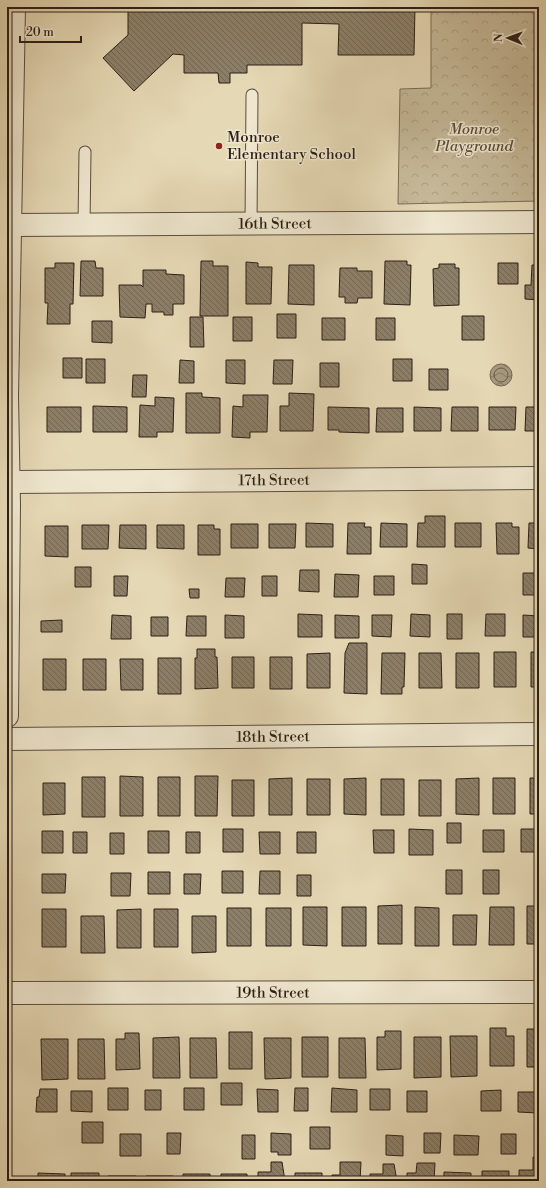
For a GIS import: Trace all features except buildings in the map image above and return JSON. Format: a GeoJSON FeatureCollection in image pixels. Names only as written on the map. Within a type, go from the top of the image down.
{"type":"FeatureCollection","features":[{"type":"Feature","properties":{"kind":"street"},"geometry":{"type":"LineString","coordinates":[[7,716],[8,427],[12,225],[10,163],[14,7]]}},
{"type":"Feature","properties":{"kind":"street","name":"16th Street"},"geometry":{"type":"LineString","coordinates":[[12,225],[539,222]]}},
{"type":"Feature","properties":{"kind":"street","name":"17th Street"},"geometry":{"type":"LineString","coordinates":[[9,482],[539,478]]}},
{"type":"Feature","properties":{"kind":"street","name":"18th Street"},"geometry":{"type":"LineString","coordinates":[[7,739],[539,734]]}},
{"type":"Feature","properties":{"kind":"street","name":"19th Street"},"geometry":{"type":"LineString","coordinates":[[7,993],[539,992]]}},
{"type":"Feature","properties":{"kind":"lane"},"geometry":{"type":"LineString","coordinates":[[252,95],[252,224]]}},
{"type":"Feature","properties":{"kind":"lane"},"geometry":{"type":"LineString","coordinates":[[84,224],[85,152]]}},
{"type":"Feature","properties":{"kind":"green space","name":"Monroe Playground"},"geometry":{"type":"Polygon","coordinates":[[[431,7],[539,7],[539,201],[398,204],[400,89],[431,88],[431,7]]]}},
{"type":"Feature","properties":{"kind":"water"},"geometry":{"type":"Polygon","coordinates":[[[501,364],[509,367],[512,375],[509,383],[501,386],[493,383],[490,375],[493,367],[501,364]]]}},
{"type":"Feature","properties":{"kind":"place","name":"Monroe Elementary School"},"geometry":{"type":"Point","coordinates":[219,146]}}]}
